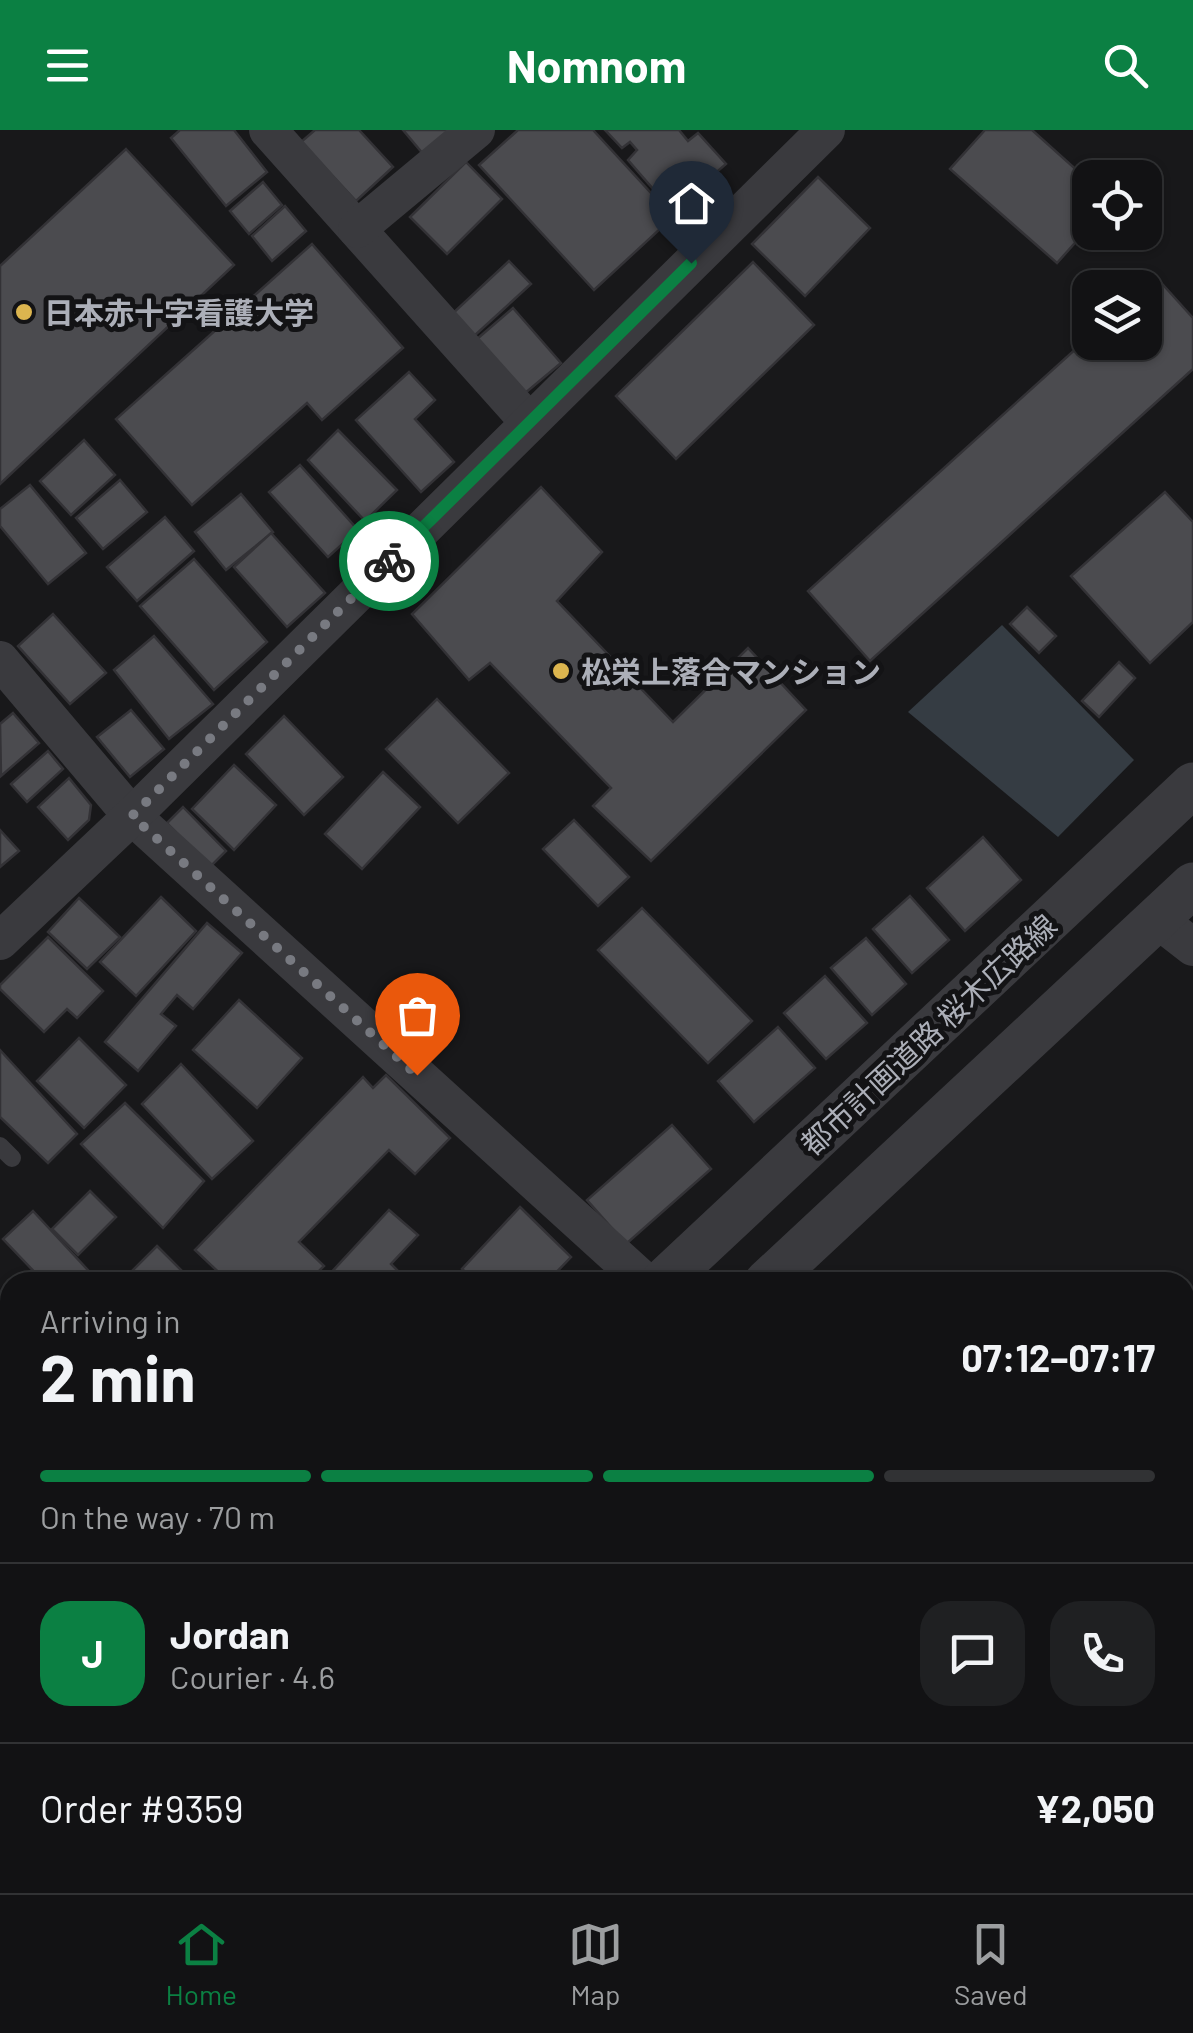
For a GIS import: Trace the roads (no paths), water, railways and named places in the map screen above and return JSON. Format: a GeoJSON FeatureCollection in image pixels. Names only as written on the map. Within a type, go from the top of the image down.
{"type":"FeatureCollection","features":[{"type":"Feature","properties":{"kind":"street"},"geometry":{"type":"LineString","coordinates":[[268,130],[529,422]]}},
{"type":"Feature","properties":{"kind":"street"},"geometry":{"type":"LineString","coordinates":[[357,230],[476,130]]}},
{"type":"Feature","properties":{"kind":"street"},"geometry":{"type":"LineString","coordinates":[[0,941],[132,816],[826,130]]}},
{"type":"Feature","properties":{"kind":"street"},"geometry":{"type":"LineString","coordinates":[[0,660],[132,816],[634,1272]]}},
{"type":"Feature","properties":{"kind":"street","name":"都市計画道路 桜木広路線"},"geometry":{"type":"LineString","coordinates":[[674,1272],[1193,786]]}},
{"type":"Feature","properties":{"kind":"street"},"geometry":{"type":"LineString","coordinates":[[778,1272],[1193,885]]}},
{"type":"Feature","properties":{"kind":"street"},"geometry":{"type":"LineString","coordinates":[[1156,919],[1193,948]]}},
{"type":"Feature","properties":{"kind":"place","name":"日本赤十字看護大学"},"geometry":{"type":"Point","coordinates":[24,312]}},
{"type":"Feature","properties":{"kind":"place","name":"松栄上落合マンション"},"geometry":{"type":"Point","coordinates":[561,671]}}]}
